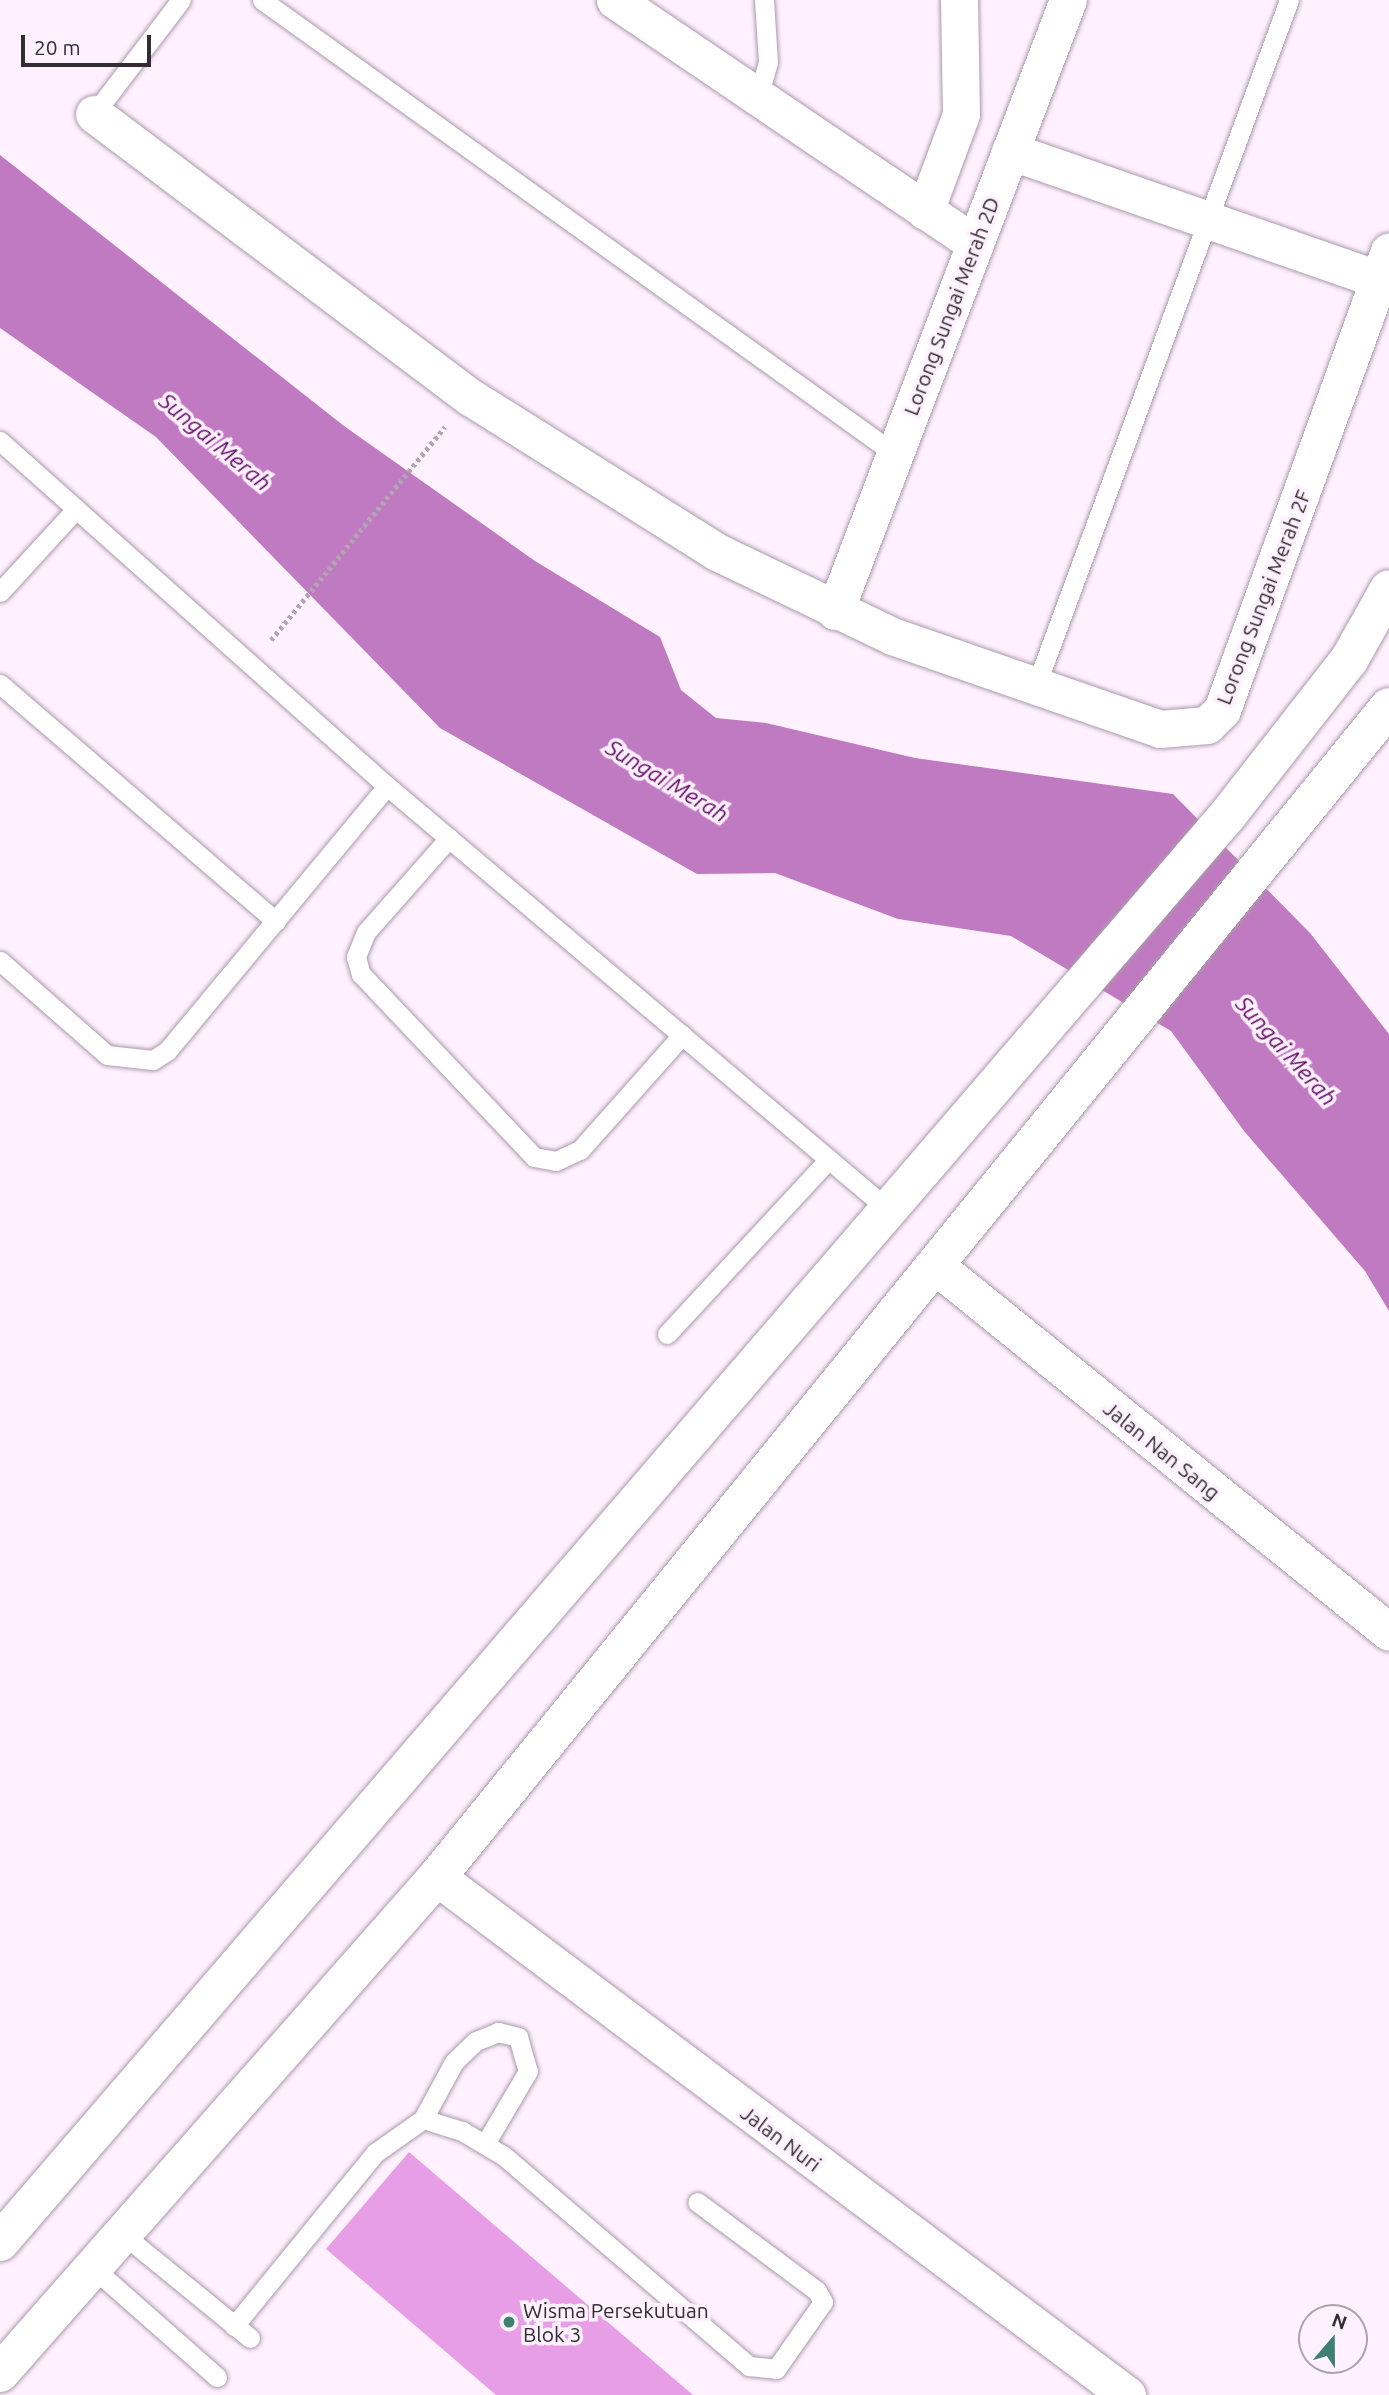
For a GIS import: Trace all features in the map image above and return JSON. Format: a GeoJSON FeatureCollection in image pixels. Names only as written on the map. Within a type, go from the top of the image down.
{"type":"FeatureCollection","features":[{"type":"Feature","properties":{"kind":"main road"},"geometry":{"type":"LineString","coordinates":[[0,2242],[890,1211],[1227,816],[1349,660],[1389,589]]}},
{"type":"Feature","properties":{"kind":"main road"},"geometry":{"type":"LineString","coordinates":[[0,2373],[120,2231],[437,1877],[936,1266],[1109,1049],[1273,854],[1389,707]]}},
{"type":"Feature","properties":{"kind":"street"},"geometry":{"type":"LineString","coordinates":[[615,0],[975,244]]}},
{"type":"Feature","properties":{"kind":"street"},"geometry":{"type":"LineString","coordinates":[[925,211],[961,114],[959,0]]}},
{"type":"Feature","properties":{"kind":"street","name":"Lorong Sungai Merah 2D"},"geometry":{"type":"LineString","coordinates":[[835,611],[1068,0]]}},
{"type":"Feature","properties":{"kind":"street","name":"Lorong Sungai Merah 2F"},"geometry":{"type":"LineString","coordinates":[[94,114],[470,397],[717,552],[835,611],[1160,729],[1208,726],[1222,710],[1386,271]]}},
{"type":"Feature","properties":{"kind":"street"},"geometry":{"type":"LineString","coordinates":[[1010,150],[1208,219],[1386,271]]}},
{"type":"Feature","properties":{"kind":"street","name":"Jalan Nan Sang"},"geometry":{"type":"LineString","coordinates":[[936,1266],[1389,1632]]}},
{"type":"Feature","properties":{"kind":"street","name":"Jalan Nuri"},"geometry":{"type":"LineString","coordinates":[[437,1877],[1127,2395]]}},
{"type":"Feature","properties":{"kind":"lane"},"geometry":{"type":"LineString","coordinates":[[94,114],[181,0]]}},
{"type":"Feature","properties":{"kind":"lane"},"geometry":{"type":"LineString","coordinates":[[262,0],[895,454]]}},
{"type":"Feature","properties":{"kind":"lane"},"geometry":{"type":"LineString","coordinates":[[758,97],[768,62],[764,0]]}},
{"type":"Feature","properties":{"kind":"lane"},"geometry":{"type":"LineString","coordinates":[[1037,683],[1289,0]]}},
{"type":"Feature","properties":{"kind":"lane"},"geometry":{"type":"LineString","coordinates":[[0,441],[387,786],[890,1211]]}},
{"type":"Feature","properties":{"kind":"lane"},"geometry":{"type":"LineString","coordinates":[[0,592],[76,509]]}},
{"type":"Feature","properties":{"kind":"lane"},"geometry":{"type":"LineString","coordinates":[[0,684],[276,921]]}},
{"type":"Feature","properties":{"kind":"lane"},"geometry":{"type":"LineString","coordinates":[[0,961],[107,1055],[153,1060],[276,921],[387,786]]}},
{"type":"Feature","properties":{"kind":"lane"},"geometry":{"type":"LineString","coordinates":[[449,838],[366,932],[356,957],[361,974],[534,1157],[556,1161],[580,1150],[682,1035]]}},
{"type":"Feature","properties":{"kind":"lane"},"geometry":{"type":"LineString","coordinates":[[667,1334],[829,1159]]}},
{"type":"Feature","properties":{"kind":"lane"},"geometry":{"type":"LineString","coordinates":[[234,2326],[375,2153],[423,2119],[447,2073],[476,2041],[498,2032],[518,2037],[528,2053],[528,2071],[485,2144]]}},
{"type":"Feature","properties":{"kind":"lane"},"geometry":{"type":"LineString","coordinates":[[423,2119],[485,2144],[749,2366],[776,2369],[823,2302],[817,2291],[697,2202]]}},
{"type":"Feature","properties":{"kind":"lane"},"geometry":{"type":"LineString","coordinates":[[120,2231],[250,2338]]}},
{"type":"Feature","properties":{"kind":"lane"},"geometry":{"type":"LineString","coordinates":[[91,2266],[217,2377]]}},
{"type":"Feature","properties":{"kind":"path"},"geometry":{"type":"LineString","coordinates":[[250,664],[470,397]]}},
{"type":"Feature","properties":{"kind":"water","name":"Sungai Merah"},"geometry":{"type":"Polygon","coordinates":[[[0,155],[344,426],[535,561],[660,637],[681,690],[716,718],[766,723],[915,758],[1173,794],[1310,933],[1389,1034],[1389,1311],[1365,1271],[1244,1131],[1171,1031],[1011,936],[898,919],[775,873],[697,874],[440,728],[156,437],[0,328],[0,155]]]}},
{"type":"Feature","properties":{"kind":"building","name":"Wisma Persekutuan Blok 3"},"geometry":{"type":"Polygon","coordinates":[[[409,2152],[693,2395],[496,2395],[326,2249],[409,2152]]]}},
{"type":"Feature","properties":{"kind":"place","name":"Wisma Persekutuan Blok 3"},"geometry":{"type":"Point","coordinates":[509,2322]}}]}
